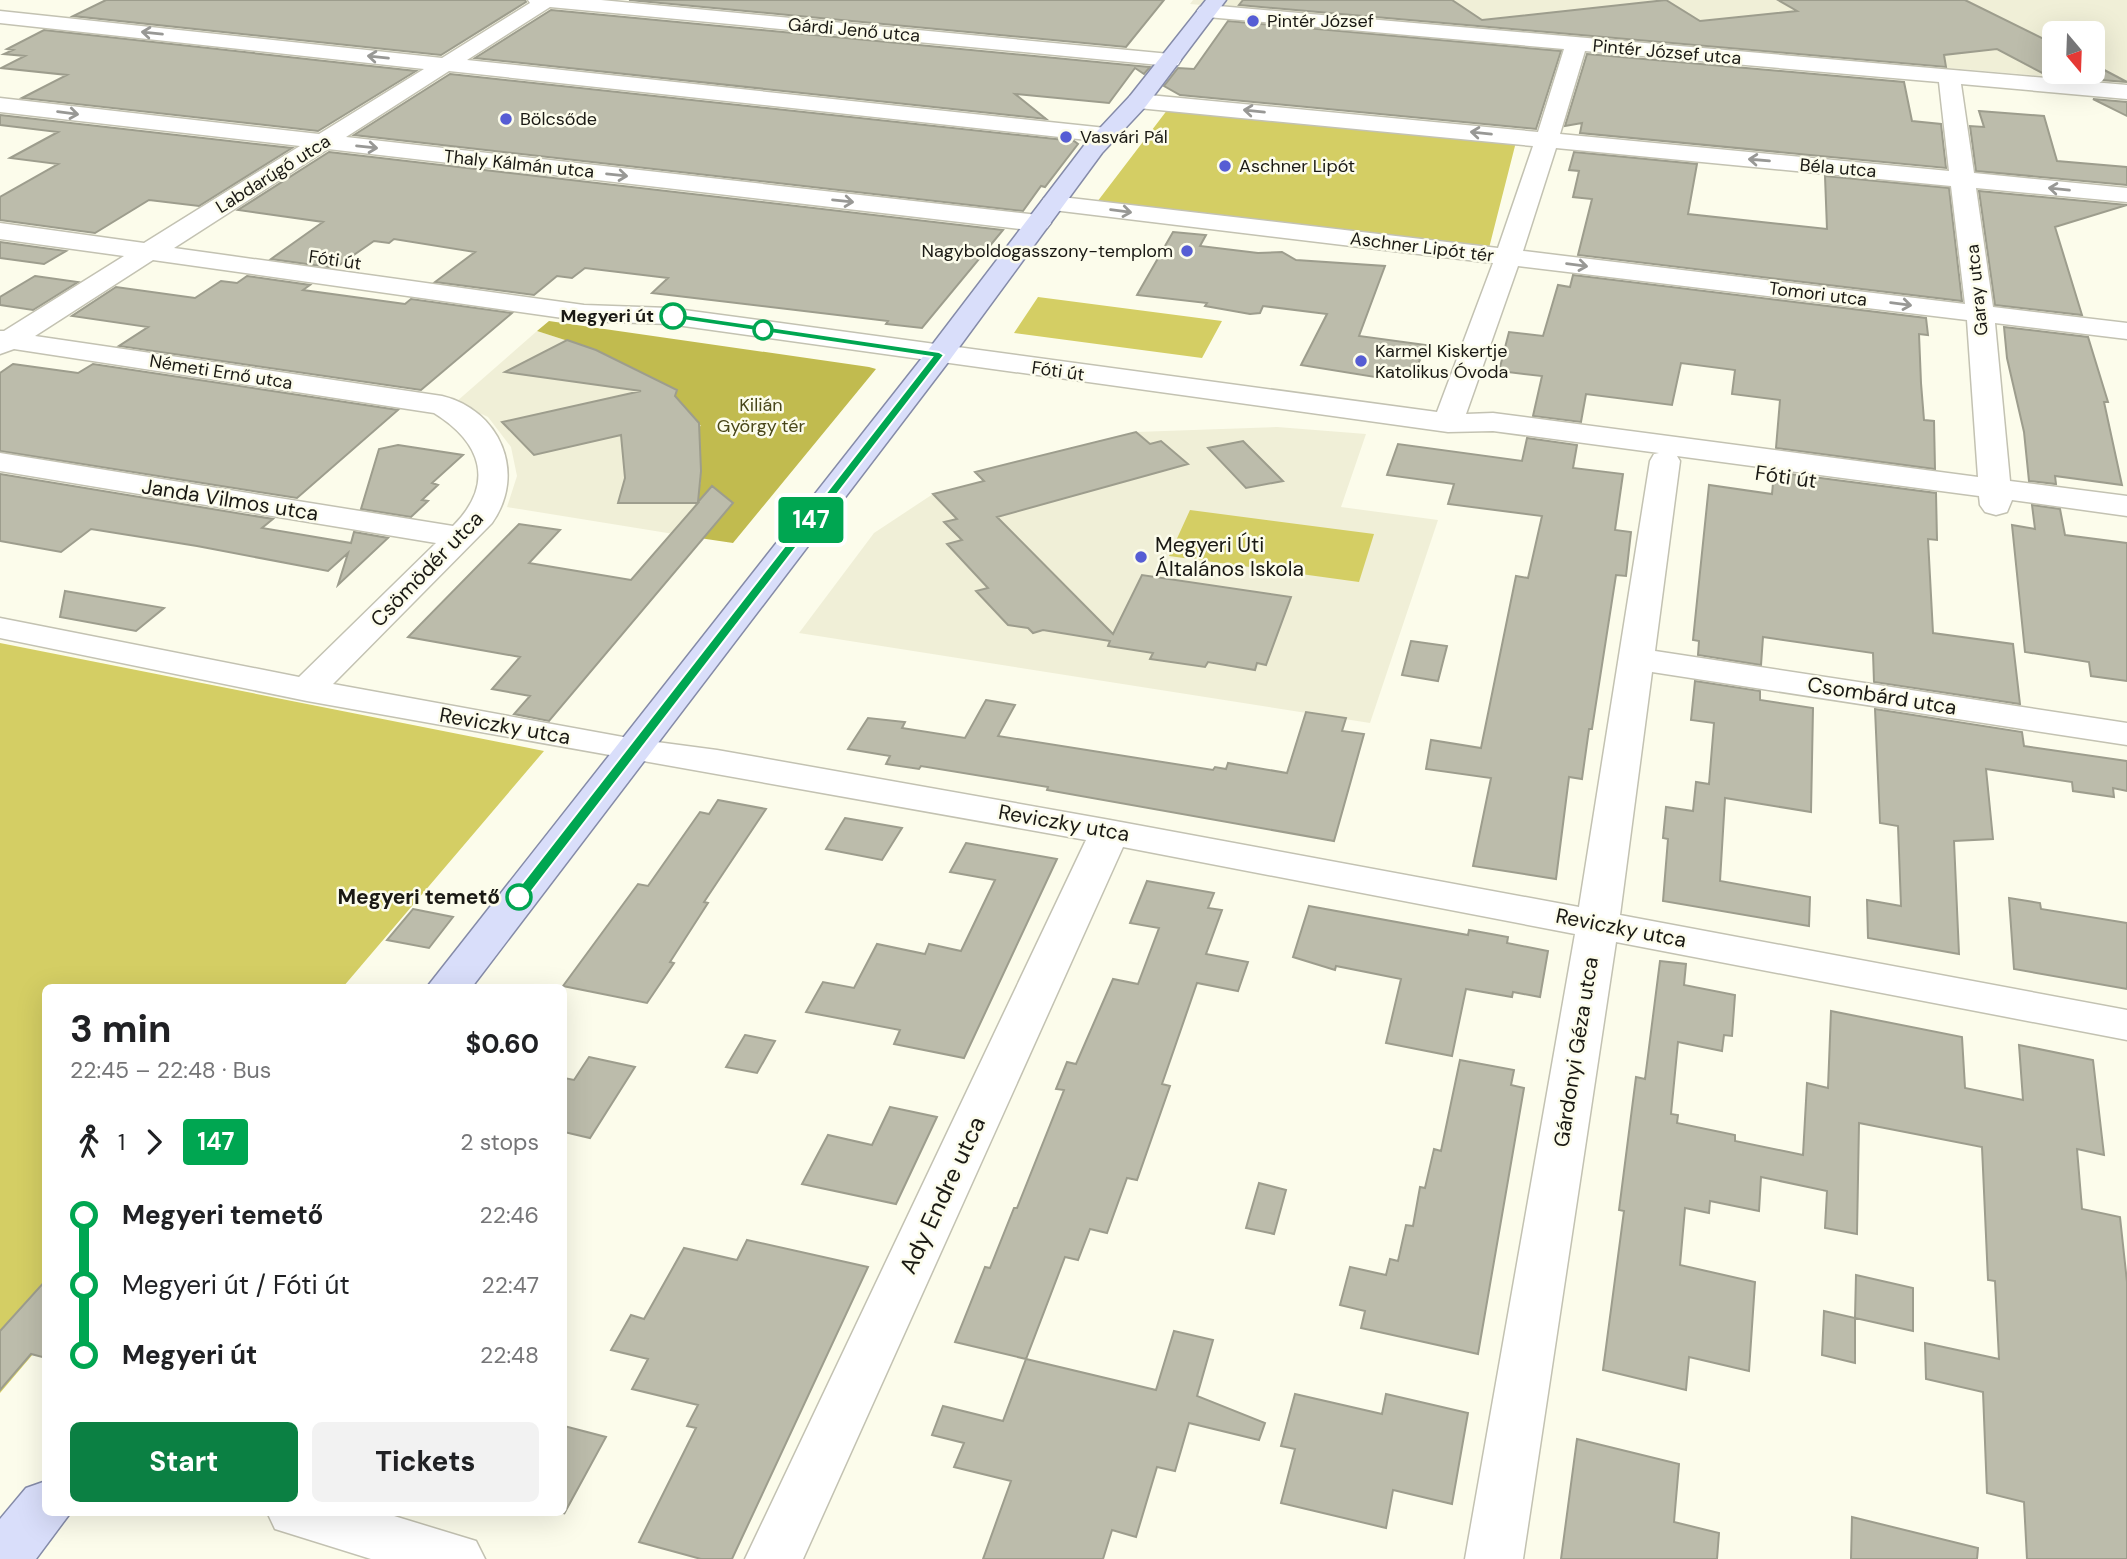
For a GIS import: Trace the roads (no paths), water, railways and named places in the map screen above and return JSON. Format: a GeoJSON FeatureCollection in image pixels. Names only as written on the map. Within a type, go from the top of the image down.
{"type":"FeatureCollection","features":[{"type":"Feature","properties":{"kind":"main road"},"geometry":{"type":"LineString","coordinates":[[451,984],[635,750],[1045,213],[1106,135],[1138,101],[1211,5]]}},
{"type":"Feature","properties":{"kind":"main road"},"geometry":{"type":"LineString","coordinates":[[2,1559],[42,1510]]}},
{"type":"Feature","properties":{"kind":"street","name":"Gárdi Jenő utca"},"geometry":{"type":"LineString","coordinates":[[538,0],[1170,60]]}},
{"type":"Feature","properties":{"kind":"street","name":"Labdarúgó utca"},"geometry":{"type":"LineString","coordinates":[[3,342],[326,142],[546,1]]}},
{"type":"Feature","properties":{"kind":"street","name":"Pintér József utca"},"geometry":{"type":"LineString","coordinates":[[1211,5],[1576,44],[2127,92]]}},
{"type":"Feature","properties":{"kind":"street"},"geometry":{"type":"LineString","coordinates":[[0,17],[1106,135]]}},
{"type":"Feature","properties":{"kind":"street","name":"Aschner Lipót tér"},"geometry":{"type":"LineString","coordinates":[[1045,213],[1510,257],[1549,140],[1576,44]]}},
{"type":"Feature","properties":{"kind":"street","name":"Garay utca"},"geometry":{"type":"LineString","coordinates":[[1949,76],[1980,313],[1995,496]]}},
{"type":"Feature","properties":{"kind":"street"},"geometry":{"type":"LineString","coordinates":[[1138,101],[1549,140]]}},
{"type":"Feature","properties":{"kind":"street","name":"Thaly Kálmán utca"},"geometry":{"type":"LineString","coordinates":[[0,105],[326,142],[1045,213]]}},
{"type":"Feature","properties":{"kind":"street","name":"Béla utca"},"geometry":{"type":"LineString","coordinates":[[1549,140],[2127,195]]}},
{"type":"Feature","properties":{"kind":"street","name":"Fóti út"},"geometry":{"type":"LineString","coordinates":[[0,215],[584,313],[669,316],[1447,423],[1493,422],[1995,496],[2127,522]]}},
{"type":"Feature","properties":{"kind":"street","name":"Fóti út"},"geometry":{"type":"LineString","coordinates":[[0,232],[161,244]]}},
{"type":"Feature","properties":{"kind":"street"},"geometry":{"type":"LineString","coordinates":[[1447,423],[1510,257]]}},
{"type":"Feature","properties":{"kind":"street","name":"Tomori utca"},"geometry":{"type":"LineString","coordinates":[[1510,257],[2127,331]]}},
{"type":"Feature","properties":{"kind":"street","name":"Németi Ernő utca"},"geometry":{"type":"LineString","coordinates":[[3,342],[442,405]]}},
{"type":"Feature","properties":{"kind":"street","name":"Csömödér utca"},"geometry":{"type":"LineString","coordinates":[[307,690],[461,537],[481,516],[492,496],[493,460],[480,431],[442,405]]}},
{"type":"Feature","properties":{"kind":"street","name":"Fóti út"},"geometry":{"type":"LineString","coordinates":[[1447,423],[1489,438],[1665,461],[1995,496],[2127,506]]}},
{"type":"Feature","properties":{"kind":"street","name":"Janda Vilmos utca"},"geometry":{"type":"LineString","coordinates":[[0,461],[461,537]]}},
{"type":"Feature","properties":{"kind":"street","name":"Gárdonyi Géza utca"},"geometry":{"type":"LineString","coordinates":[[1494,1559],[1598,923],[1665,461]]}},
{"type":"Feature","properties":{"kind":"street","name":"Reviczky utca"},"geometry":{"type":"LineString","coordinates":[[0,628],[307,690],[1110,832],[2127,1025]]}},
{"type":"Feature","properties":{"kind":"street","name":"Csombárd utca"},"geometry":{"type":"LineString","coordinates":[[1637,659],[2127,734]]}},
{"type":"Feature","properties":{"kind":"street","name":"Ady Endre utca"},"geometry":{"type":"LineString","coordinates":[[774,1559],[1110,832]]}},
{"type":"Feature","properties":{"kind":"street"},"geometry":{"type":"LineString","coordinates":[[309,1516],[456,1559]]}},
{"type":"Feature","properties":{"kind":"place","name":"Pintér József"},"geometry":{"type":"Point","coordinates":[1253,21]}},
{"type":"Feature","properties":{"kind":"place","name":"Bölcsőde"},"geometry":{"type":"Point","coordinates":[506,119]}},
{"type":"Feature","properties":{"kind":"place","name":"Vasvári Pál"},"geometry":{"type":"Point","coordinates":[1066,137]}},
{"type":"Feature","properties":{"kind":"place","name":"Aschner Lipót"},"geometry":{"type":"Point","coordinates":[1225,166]}},
{"type":"Feature","properties":{"kind":"place","name":"Nagyboldogasszony-templom"},"geometry":{"type":"Point","coordinates":[1187,251]}},
{"type":"Feature","properties":{"kind":"place","name":"Megyeri út"},"geometry":{"type":"Point","coordinates":[673,316]}},
{"type":"Feature","properties":{"kind":"place","name":"Karmel Kiskertje Katolikus Óvoda"},"geometry":{"type":"Point","coordinates":[1361,361]}},
{"type":"Feature","properties":{"kind":"place","name":"Megyeri Úti Általános Iskola"},"geometry":{"type":"Point","coordinates":[1141,557]}},
{"type":"Feature","properties":{"kind":"place","name":"Megyeri temető"},"geometry":{"type":"Point","coordinates":[519,897]}},
{"type":"Feature","properties":{"kind":"park label","name":"Kilián György tér"},"geometry":{"type":"Point","coordinates":[761,415]}}]}
